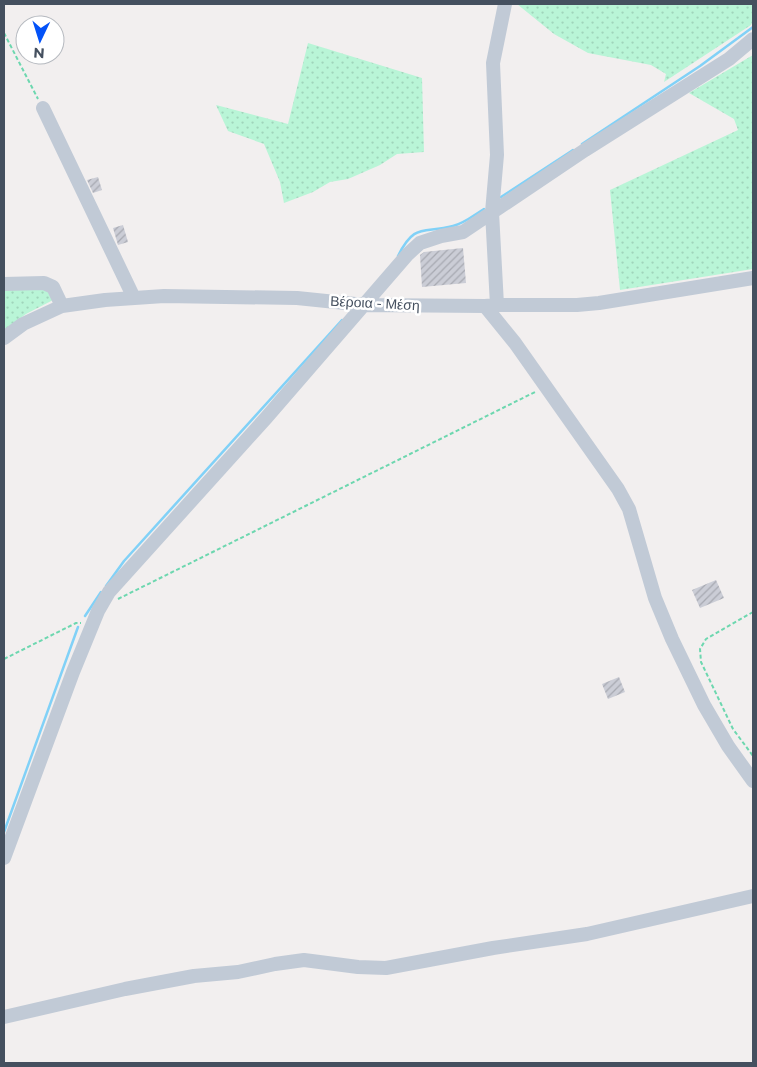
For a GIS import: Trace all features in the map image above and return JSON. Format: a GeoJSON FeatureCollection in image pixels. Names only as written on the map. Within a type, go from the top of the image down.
{"type":"FeatureCollection","features":[{"type":"Feature","properties":{"kind":"street"},"geometry":{"type":"LineString","coordinates":[[505,4],[493,63],[497,155],[492,212],[491,305],[515,344],[605,469],[630,509],[655,598],[672,639],[704,706],[728,746],[753,781]]}},
{"type":"Feature","properties":{"kind":"street"},"geometry":{"type":"LineString","coordinates":[[4,858],[73,672],[93,621],[103,602],[115,585],[408,254],[420,243],[441,236],[463,232],[585,150],[728,59],[753,39]]}},
{"type":"Feature","properties":{"kind":"street"},"geometry":{"type":"LineString","coordinates":[[43,108],[134,298]]}},
{"type":"Feature","properties":{"kind":"street","name":"Βέροια - Μέση"},"geometry":{"type":"LineString","coordinates":[[4,338],[23,324],[62,306],[105,300],[164,296],[297,298],[365,304],[577,305],[753,278]]}},
{"type":"Feature","properties":{"kind":"street"},"geometry":{"type":"LineString","coordinates":[[4,284],[44,282],[53,287],[62,306]]}},
{"type":"Feature","properties":{"kind":"street"},"geometry":{"type":"LineString","coordinates":[[4,1017],[126,988],[194,976],[238,972],[304,960],[358,967],[386,968],[493,948],[587,934],[753,896]]}},
{"type":"Feature","properties":{"kind":"path"},"geometry":{"type":"LineString","coordinates":[[4,33],[43,108]]}},
{"type":"Feature","properties":{"kind":"path"},"geometry":{"type":"LineString","coordinates":[[103,602],[114,601],[546,386]]}},
{"type":"Feature","properties":{"kind":"path"},"geometry":{"type":"LineString","coordinates":[[753,612],[706,639],[700,649],[701,662],[733,729],[753,756]]}},
{"type":"Feature","properties":{"kind":"path"},"geometry":{"type":"LineString","coordinates":[[4,658],[76,623],[93,621]]}},
{"type":"Feature","properties":{"kind":"green space"},"geometry":{"type":"Polygon","coordinates":[[[517,4],[753,4],[753,21],[751,25],[664,82],[666,74],[651,65],[588,53],[554,34],[517,4]]]}},
{"type":"Feature","properties":{"kind":"green space"},"geometry":{"type":"Polygon","coordinates":[[[308,43],[422,78],[424,152],[397,154],[380,165],[348,179],[330,182],[313,192],[284,203],[280,182],[264,144],[228,131],[216,105],[288,124],[308,43]]]}},
{"type":"Feature","properties":{"kind":"green space"},"geometry":{"type":"Polygon","coordinates":[[[753,55],[753,269],[620,290],[610,190],[738,130],[734,119],[689,93],[753,55]]]}},
{"type":"Feature","properties":{"kind":"green space"},"geometry":{"type":"Polygon","coordinates":[[[4,287],[51,289],[55,299],[26,314],[4,330],[4,287]]]}},
{"type":"Feature","properties":{"kind":"building"},"geometry":{"type":"Polygon","coordinates":[[[98,177],[102,190],[93,193],[87,180],[98,177]]]}},
{"type":"Feature","properties":{"kind":"building"},"geometry":{"type":"Polygon","coordinates":[[[123,225],[128,242],[118,245],[113,228],[123,225]]]}},
{"type":"Feature","properties":{"kind":"building"},"geometry":{"type":"Polygon","coordinates":[[[463,248],[466,283],[422,287],[420,255],[424,252],[463,248]]]}},
{"type":"Feature","properties":{"kind":"building"},"geometry":{"type":"Polygon","coordinates":[[[716,580],[724,598],[700,608],[692,590],[716,580]]]}},
{"type":"Feature","properties":{"kind":"building"},"geometry":{"type":"Polygon","coordinates":[[[619,677],[625,692],[608,699],[602,684],[619,677]]]}},
{"type":"Feature","properties":{"kind":"waterway"},"geometry":{"type":"LineString","coordinates":[[582,144],[700,66],[753,27]]}},
{"type":"Feature","properties":{"kind":"waterway"},"geometry":{"type":"LineString","coordinates":[[501,197],[573,150]]}},
{"type":"Feature","properties":{"kind":"waterway"},"geometry":{"type":"LineString","coordinates":[[398,256],[404,245],[415,234],[421,231],[457,225],[484,209]]}},
{"type":"Feature","properties":{"kind":"waterway"},"geometry":{"type":"LineString","coordinates":[[106,586],[124,561],[342,320]]}},
{"type":"Feature","properties":{"kind":"waterway"},"geometry":{"type":"LineString","coordinates":[[85,616],[101,592]]}},
{"type":"Feature","properties":{"kind":"waterway"},"geometry":{"type":"LineString","coordinates":[[4,832],[78,627]]}}]}
